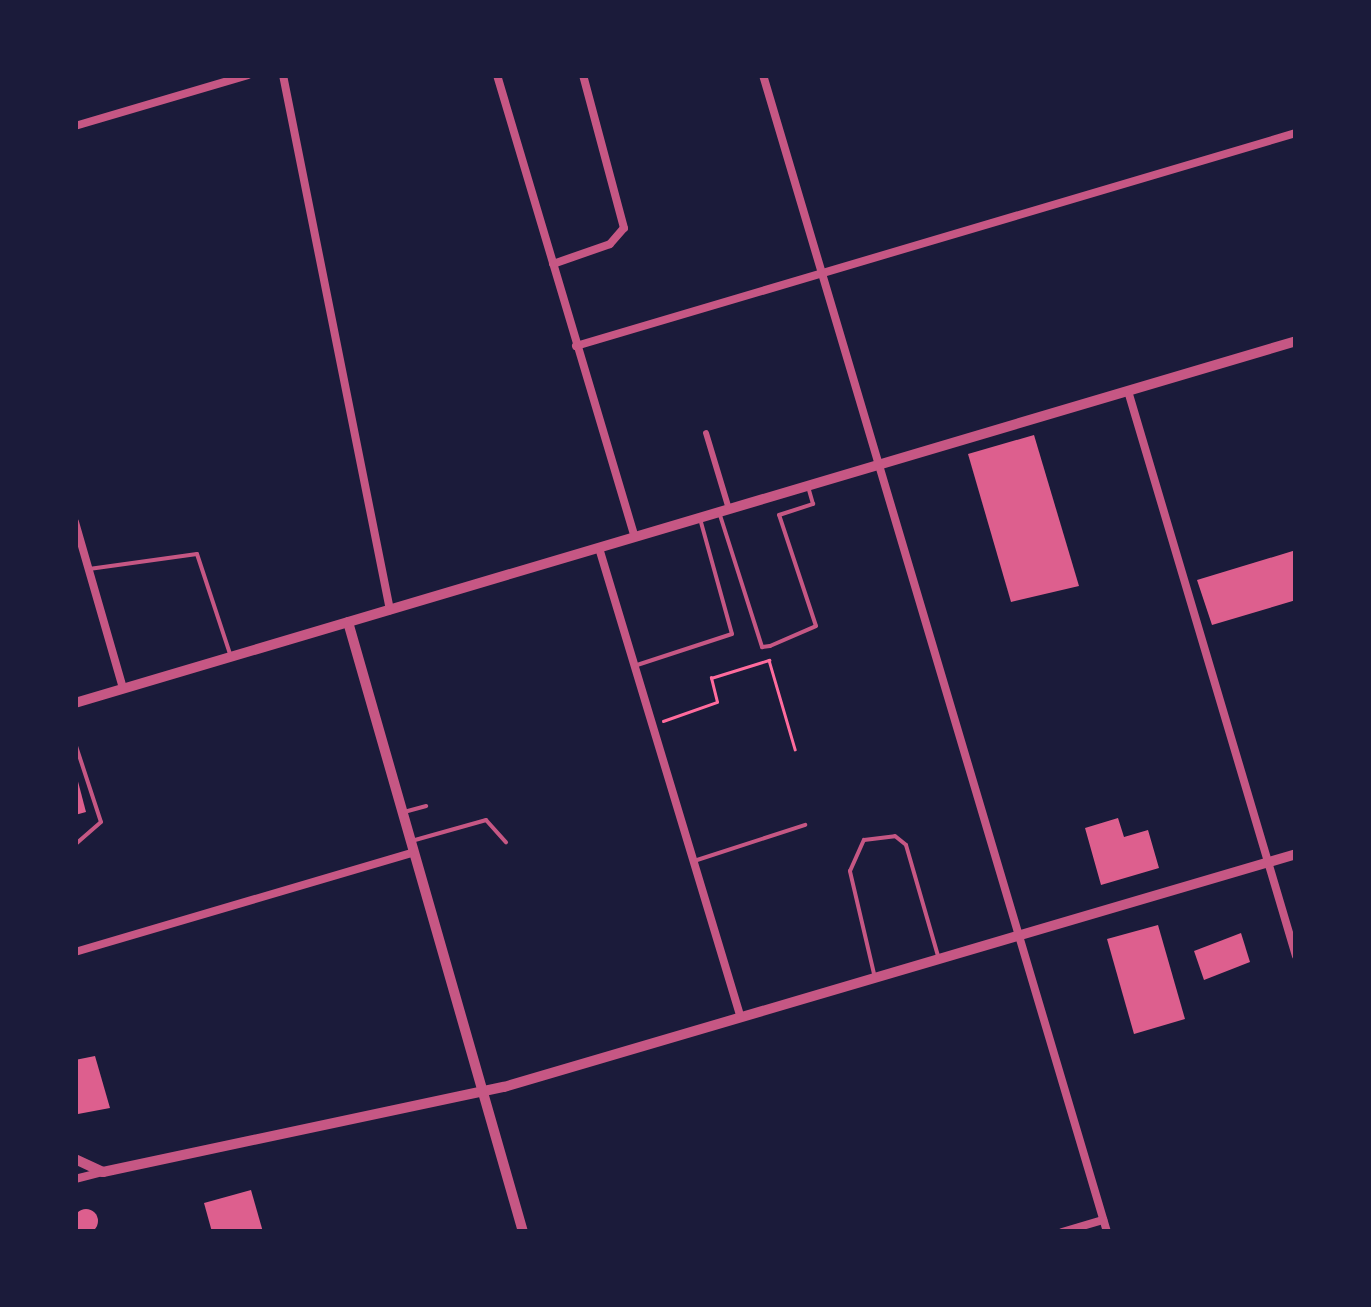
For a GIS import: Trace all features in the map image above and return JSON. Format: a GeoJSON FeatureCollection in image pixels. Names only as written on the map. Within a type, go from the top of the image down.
{"type":"FeatureCollection","features":[{"type":"Feature","properties":{"kind":"street"},"geometry":{"type":"LineString","coordinates":[[75,126],[248,75]]}},
{"type":"Feature","properties":{"kind":"street"},"geometry":{"type":"LineString","coordinates":[[283,75],[390,610]]}},
{"type":"Feature","properties":{"kind":"street"},"geometry":{"type":"LineString","coordinates":[[497,75],[635,537]]}},
{"type":"Feature","properties":{"kind":"street"},"geometry":{"type":"LineString","coordinates":[[553,264],[610,244],[624,228],[582,75]]}},
{"type":"Feature","properties":{"kind":"street"},"geometry":{"type":"LineString","coordinates":[[763,75],[1107,1232]]}},
{"type":"Feature","properties":{"kind":"street"},"geometry":{"type":"LineString","coordinates":[[576,346],[1296,133]]}},
{"type":"Feature","properties":{"kind":"street"},"geometry":{"type":"LineString","coordinates":[[75,702],[1296,342]]}},
{"type":"Feature","properties":{"kind":"street"},"geometry":{"type":"LineString","coordinates":[[1128,391],[1296,956]]}},
{"type":"Feature","properties":{"kind":"street"},"geometry":{"type":"LineString","coordinates":[[706,433],[724,511]]}},
{"type":"Feature","properties":{"kind":"street"},"geometry":{"type":"LineString","coordinates":[[75,522],[123,688]]}},
{"type":"Feature","properties":{"kind":"street"},"geometry":{"type":"LineString","coordinates":[[598,548],[741,1016]]}},
{"type":"Feature","properties":{"kind":"street"},"geometry":{"type":"LineString","coordinates":[[348,622],[523,1232]]}},
{"type":"Feature","properties":{"kind":"street"},"geometry":{"type":"LineString","coordinates":[[75,952],[413,847]]}},
{"type":"Feature","properties":{"kind":"street"},"geometry":{"type":"LineString","coordinates":[[75,1179],[482,1092],[1296,854]]}},
{"type":"Feature","properties":{"kind":"street"},"geometry":{"type":"LineString","coordinates":[[75,1160],[103,1172]]}},
{"type":"Feature","properties":{"kind":"street"},"geometry":{"type":"LineString","coordinates":[[1062,1232],[1103,1220]]}},
{"type":"Feature","properties":{"kind":"lane"},"geometry":{"type":"LineString","coordinates":[[724,511],[762,647],[770,646],[816,626],[779,514],[813,504],[808,486]]}},
{"type":"Feature","properties":{"kind":"lane"},"geometry":{"type":"LineString","coordinates":[[634,666],[732,634],[700,518]]}},
{"type":"Feature","properties":{"kind":"lane"},"geometry":{"type":"LineString","coordinates":[[88,569],[197,554],[230,657]]}},
{"type":"Feature","properties":{"kind":"lane"},"geometry":{"type":"LineString","coordinates":[[75,845],[101,822],[76,747]]}},
{"type":"Feature","properties":{"kind":"lane"},"geometry":{"type":"LineString","coordinates":[[404,812],[426,806]]}},
{"type":"Feature","properties":{"kind":"lane"},"geometry":{"type":"LineString","coordinates":[[413,847],[486,820],[506,842]]}},
{"type":"Feature","properties":{"kind":"lane"},"geometry":{"type":"LineString","coordinates":[[694,861],[805,825]]}},
{"type":"Feature","properties":{"kind":"lane"},"geometry":{"type":"LineString","coordinates":[[876,978],[850,871],[864,840],[895,836],[906,845],[939,959]]}},
{"type":"Feature","properties":{"kind":"path"},"geometry":{"type":"LineString","coordinates":[[652,725],[716,702],[711,678],[769,660],[795,749]]}},
{"type":"Feature","properties":{"kind":"building"},"geometry":{"type":"Polygon","coordinates":[[[1034,435],[1079,586],[1011,602],[968,454],[1034,435]]]}},
{"type":"Feature","properties":{"kind":"building"},"geometry":{"type":"Polygon","coordinates":[[[1296,550],[1296,600],[1212,625],[1197,580],[1296,550]]]}},
{"type":"Feature","properties":{"kind":"building"},"geometry":{"type":"Polygon","coordinates":[[[75,770],[86,812],[75,815],[75,770]]]}},
{"type":"Feature","properties":{"kind":"building"},"geometry":{"type":"Polygon","coordinates":[[[1118,818],[1124,837],[1148,830],[1159,868],[1101,885],[1085,828],[1118,818]]]}},
{"type":"Feature","properties":{"kind":"building"},"geometry":{"type":"Polygon","coordinates":[[[1158,925],[1185,1019],[1134,1034],[1107,939],[1158,925]]]}},
{"type":"Feature","properties":{"kind":"building"},"geometry":{"type":"Polygon","coordinates":[[[1241,933],[1250,962],[1204,980],[1194,951],[1241,933]]]}},
{"type":"Feature","properties":{"kind":"building"},"geometry":{"type":"Polygon","coordinates":[[[95,1056],[110,1108],[78,1114],[75,1060],[95,1056]]]}},
{"type":"Feature","properties":{"kind":"building"},"geometry":{"type":"Polygon","coordinates":[[[251,1190],[263,1232],[212,1232],[204,1203],[251,1190]]]}},
{"type":"Feature","properties":{"kind":"building"},"geometry":{"type":"Polygon","coordinates":[[[86,1209],[95,1212],[95,1230],[86,1233],[77,1230],[74,1221],[77,1212],[86,1209]]]}}]}
